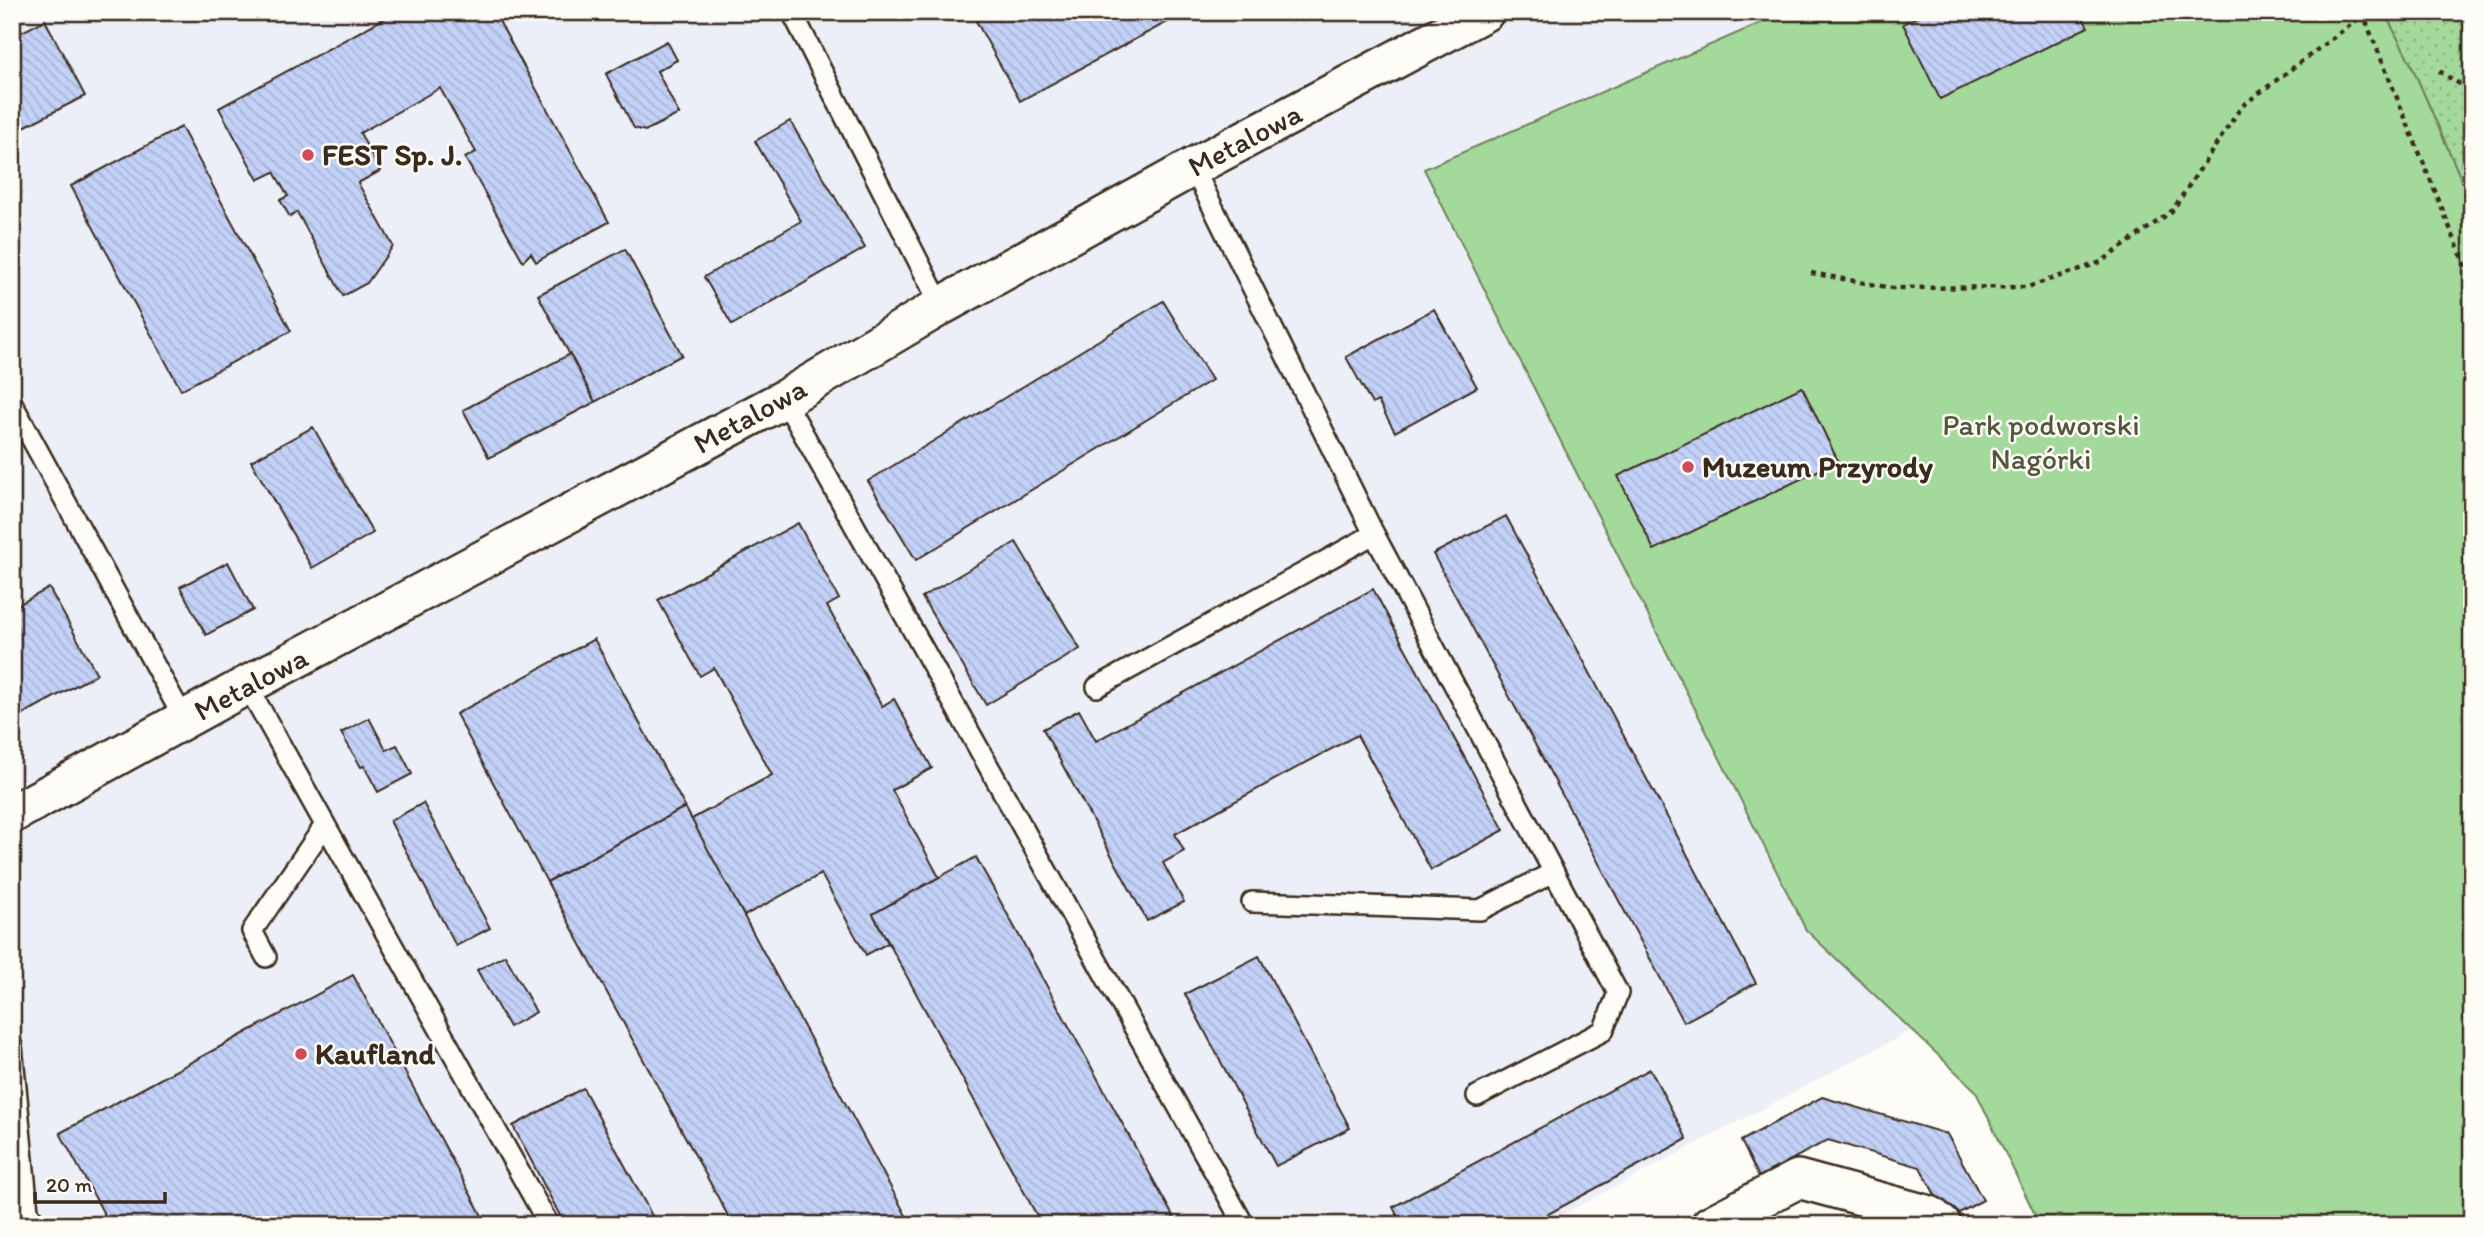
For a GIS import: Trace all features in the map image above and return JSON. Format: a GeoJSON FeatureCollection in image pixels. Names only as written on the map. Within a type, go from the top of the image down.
{"type":"FeatureCollection","features":[{"type":"Feature","properties":{"kind":"street","name":"Metalowa"},"geometry":{"type":"LineString","coordinates":[[12,814],[247,685],[784,399],[941,306],[1193,167],[1485,12]]}},
{"type":"Feature","properties":{"kind":"street"},"geometry":{"type":"LineString","coordinates":[[1710,1225],[1798,1179],[1930,1215],[1942,1225]]}},
{"type":"Feature","properties":{"kind":"lane"},"geometry":{"type":"LineString","coordinates":[[792,12],[941,306]]}},
{"type":"Feature","properties":{"kind":"lane"},"geometry":{"type":"LineString","coordinates":[[1193,167],[1374,534],[1618,993],[1602,1031],[1477,1096]]}},
{"type":"Feature","properties":{"kind":"lane"},"geometry":{"type":"LineString","coordinates":[[784,399],[1237,1222]]}},
{"type":"Feature","properties":{"kind":"lane"},"geometry":{"type":"LineString","coordinates":[[12,403],[184,719]]}},
{"type":"Feature","properties":{"kind":"lane"},"geometry":{"type":"LineString","coordinates":[[1097,687],[1374,534]]}},
{"type":"Feature","properties":{"kind":"lane"},"geometry":{"type":"LineString","coordinates":[[247,685],[549,1225]]}},
{"type":"Feature","properties":{"kind":"lane"},"geometry":{"type":"LineString","coordinates":[[266,957],[252,931],[325,825]]}},
{"type":"Feature","properties":{"kind":"lane"},"geometry":{"type":"LineString","coordinates":[[1252,902],[1480,910],[1554,872]]}},
{"type":"Feature","properties":{"kind":"lane"},"geometry":{"type":"LineString","coordinates":[[12,1046],[28,1211],[36,1225]]}},
{"type":"Feature","properties":{"kind":"path"},"geometry":{"type":"LineString","coordinates":[[1811,273],[1892,288],[2028,287],[2101,262],[2172,211],[2242,106],[2362,14],[2472,282]]}},
{"type":"Feature","properties":{"kind":"path"},"geometry":{"type":"LineString","coordinates":[[2439,71],[2472,92]]}},
{"type":"Feature","properties":{"kind":"shaded area"},"geometry":{"type":"Polygon","coordinates":[[[12,12],[1785,12],[1424,169],[1806,930],[1912,1030],[1543,1225],[12,1225],[12,12]]]}},
{"type":"Feature","properties":{"kind":"green space","name":"Park podworski Nagórki"},"geometry":{"type":"Polygon","coordinates":[[[1786,12],[2384,12],[2410,62],[2472,204],[2472,1225],[2040,1225],[1975,1090],[1806,930],[1424,169],[1786,12]]]}},
{"type":"Feature","properties":{"kind":"green space"},"geometry":{"type":"Polygon","coordinates":[[[2384,12],[2472,12],[2472,204],[2410,62],[2384,12]]]}},
{"type":"Feature","properties":{"kind":"building","name":"FEST Sp. J."},"geometry":{"type":"Polygon","coordinates":[[[396,12],[494,12],[609,222],[536,262],[531,253],[523,261],[465,158],[476,152],[440,88],[360,133],[380,171],[358,183],[393,246],[367,283],[343,296],[297,212],[290,217],[280,200],[288,196],[274,172],[258,180],[219,108],[396,12]]]}},
{"type":"Feature","properties":{"kind":"building"},"geometry":{"type":"Polygon","coordinates":[[[994,12],[1186,12],[1020,101],[976,21],[994,12]]]}},
{"type":"Feature","properties":{"kind":"building"},"geometry":{"type":"Polygon","coordinates":[[[1926,12],[2080,12],[2088,27],[1940,99],[1903,24],[1926,12]]]}},
{"type":"Feature","properties":{"kind":"building"},"geometry":{"type":"Polygon","coordinates":[[[45,20],[85,96],[12,133],[12,37],[45,20]]]}},
{"type":"Feature","properties":{"kind":"building"},"geometry":{"type":"Polygon","coordinates":[[[667,41],[677,60],[657,71],[679,114],[645,131],[634,128],[606,74],[667,41]]]}},
{"type":"Feature","properties":{"kind":"building"},"geometry":{"type":"Polygon","coordinates":[[[790,121],[865,248],[732,325],[704,277],[801,221],[755,141],[790,121]]]}},
{"type":"Feature","properties":{"kind":"building"},"geometry":{"type":"Polygon","coordinates":[[[181,127],[291,331],[181,390],[71,186],[181,127]]]}},
{"type":"Feature","properties":{"kind":"building"},"geometry":{"type":"Polygon","coordinates":[[[625,249],[682,355],[595,402],[538,295],[625,249]]]}},
{"type":"Feature","properties":{"kind":"building"},"geometry":{"type":"Polygon","coordinates":[[[1163,301],[1212,380],[916,560],[868,481],[1163,301]]]}},
{"type":"Feature","properties":{"kind":"building"},"geometry":{"type":"Polygon","coordinates":[[[1434,309],[1477,387],[1395,432],[1378,401],[1372,404],[1346,357],[1434,309]]]}},
{"type":"Feature","properties":{"kind":"building"},"geometry":{"type":"Polygon","coordinates":[[[570,354],[595,402],[489,458],[463,410],[570,354]]]}},
{"type":"Feature","properties":{"kind":"building"},"geometry":{"type":"Polygon","coordinates":[[[1802,387],[1838,461],[1654,550],[1618,476],[1802,387]]]}},
{"type":"Feature","properties":{"kind":"building"},"geometry":{"type":"Polygon","coordinates":[[[313,427],[373,533],[312,568],[251,461],[313,427]]]}},
{"type":"Feature","properties":{"kind":"building"},"geometry":{"type":"Polygon","coordinates":[[[1506,516],[1756,983],[1684,1022],[1433,554],[1506,516]]]}},
{"type":"Feature","properties":{"kind":"building"},"geometry":{"type":"Polygon","coordinates":[[[798,523],[839,599],[827,606],[882,706],[894,699],[932,768],[892,790],[939,877],[873,914],[888,943],[866,955],[821,874],[744,916],[690,820],[772,775],[714,668],[700,676],[658,600],[798,523]]]}},
{"type":"Feature","properties":{"kind":"building"},"geometry":{"type":"Polygon","coordinates":[[[1016,542],[1080,649],[986,705],[922,597],[1016,542]]]}},
{"type":"Feature","properties":{"kind":"building"},"geometry":{"type":"Polygon","coordinates":[[[228,562],[253,610],[206,635],[180,587],[228,562]]]}},
{"type":"Feature","properties":{"kind":"building"},"geometry":{"type":"Polygon","coordinates":[[[49,588],[97,674],[12,720],[12,608],[49,588]]]}},
{"type":"Feature","properties":{"kind":"building"},"geometry":{"type":"Polygon","coordinates":[[[1373,589],[1504,830],[1431,870],[1357,735],[1175,834],[1184,851],[1163,863],[1184,902],[1147,921],[1043,729],[1079,710],[1096,741],[1373,589]]]}},
{"type":"Feature","properties":{"kind":"building"},"geometry":{"type":"Polygon","coordinates":[[[594,639],[685,807],[547,882],[456,714],[594,639]]]}},
{"type":"Feature","properties":{"kind":"building"},"geometry":{"type":"Polygon","coordinates":[[[369,718],[386,750],[397,745],[412,774],[378,792],[341,733],[369,718]]]}},
{"type":"Feature","properties":{"kind":"building"},"geometry":{"type":"Polygon","coordinates":[[[423,803],[490,928],[456,946],[390,821],[423,803]]]}},
{"type":"Feature","properties":{"kind":"building"},"geometry":{"type":"Polygon","coordinates":[[[685,807],[909,1221],[902,1225],[733,1225],[547,882],[685,807]]]}},
{"type":"Feature","properties":{"kind":"building"},"geometry":{"type":"Polygon","coordinates":[[[976,857],[1178,1225],[1042,1225],[873,914],[976,857]]]}},
{"type":"Feature","properties":{"kind":"building"},"geometry":{"type":"Polygon","coordinates":[[[505,955],[536,1012],[509,1027],[477,970],[505,955]]]}},
{"type":"Feature","properties":{"kind":"building"},"geometry":{"type":"Polygon","coordinates":[[[1259,956],[1350,1128],[1276,1166],[1185,994],[1259,956]]]}},
{"type":"Feature","properties":{"kind":"building","name":"Kaufland"},"geometry":{"type":"Polygon","coordinates":[[[353,975],[487,1225],[110,1225],[60,1133],[353,975]]]}},
{"type":"Feature","properties":{"kind":"building"},"geometry":{"type":"Polygon","coordinates":[[[1650,1069],[1687,1139],[1528,1225],[1402,1225],[1393,1207],[1650,1069]]]}},
{"type":"Feature","properties":{"kind":"building"},"geometry":{"type":"Polygon","coordinates":[[[583,1088],[657,1225],[565,1225],[513,1126],[583,1088]]]}},
{"type":"Feature","properties":{"kind":"building"},"geometry":{"type":"Polygon","coordinates":[[[1822,1097],[1947,1134],[1983,1200],[1948,1219],[1920,1167],[1828,1140],[1759,1177],[1741,1141],[1822,1097]]]}},
{"type":"Feature","properties":{"kind":"place","name":"FEST Sp. J."},"geometry":{"type":"Point","coordinates":[308,155]}},
{"type":"Feature","properties":{"kind":"place","name":"Muzeum Przyrody"},"geometry":{"type":"Point","coordinates":[1688,467]}},
{"type":"Feature","properties":{"kind":"place","name":"Kaufland"},"geometry":{"type":"Point","coordinates":[301,1054]}}]}
